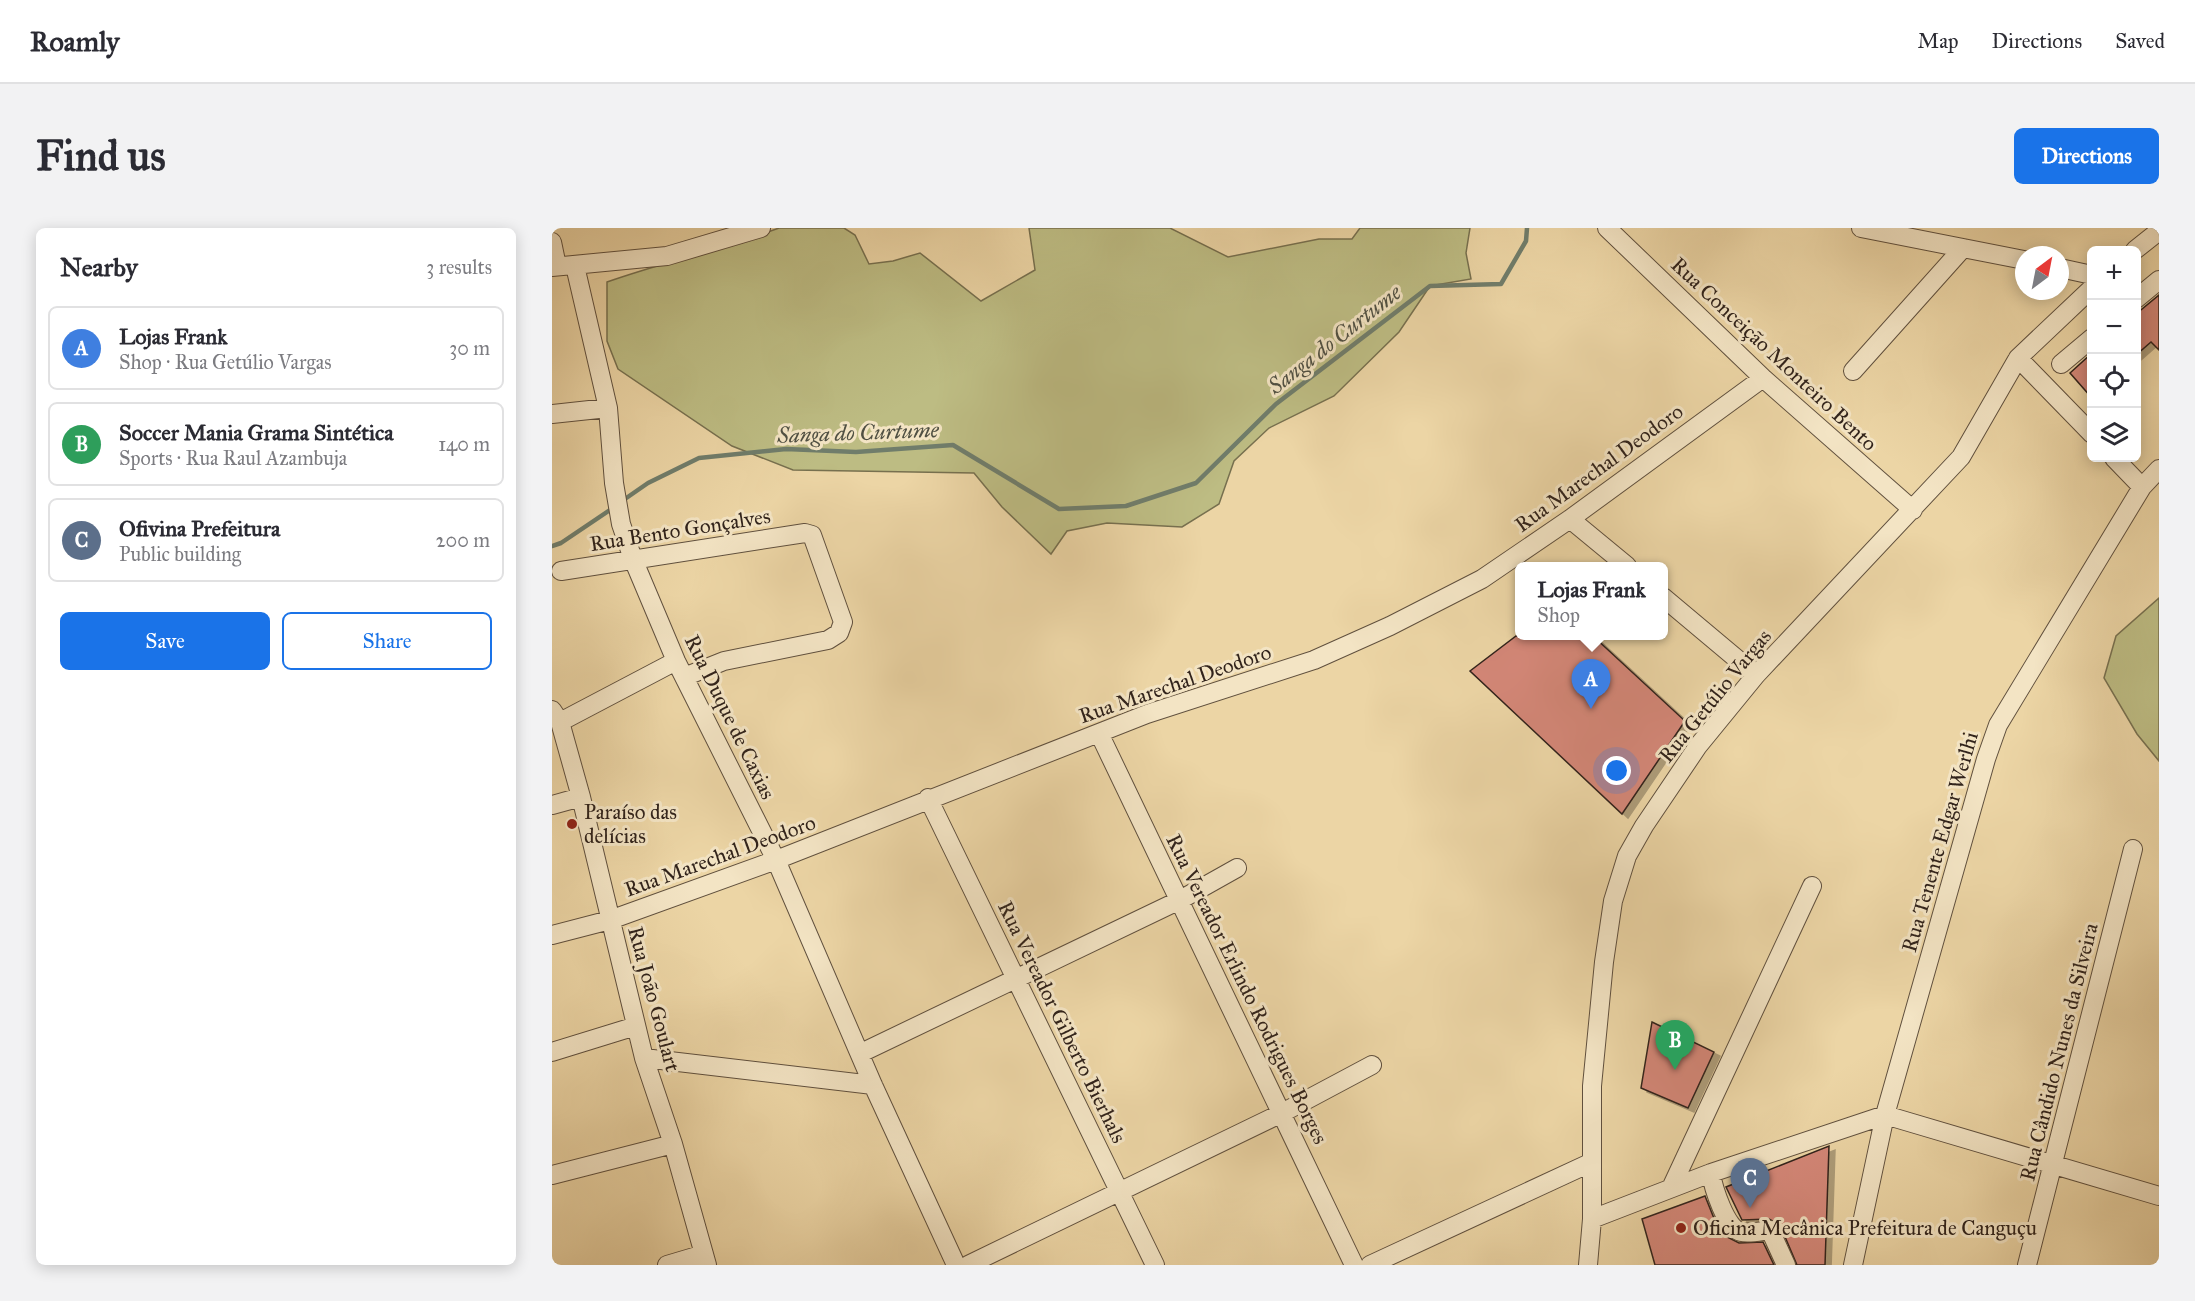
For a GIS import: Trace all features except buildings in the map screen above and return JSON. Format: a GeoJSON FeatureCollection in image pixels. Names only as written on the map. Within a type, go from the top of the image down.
{"type":"FeatureCollection","features":[{"type":"Feature","properties":{"kind":"street"},"geometry":{"type":"LineString","coordinates":[[561,267],[667,256],[761,228]]}},
{"type":"Feature","properties":{"kind":"street","name":"Rua Conceição Monteiro Bento"},"geometry":{"type":"LineString","coordinates":[[1607,228],[1763,378],[1912,510]]}},
{"type":"Feature","properties":{"kind":"street"},"geometry":{"type":"LineString","coordinates":[[1861,228],[2015,259]]}},
{"type":"Feature","properties":{"kind":"street"},"geometry":{"type":"LineString","coordinates":[[2140,246],[2159,231]]}},
{"type":"Feature","properties":{"kind":"street","name":"Rua Duque de Caxias"},"geometry":{"type":"LineString","coordinates":[[552,242],[608,408],[614,483],[621,524],[633,559],[680,669],[776,860],[873,1085],[956,1265]]}},
{"type":"Feature","properties":{"kind":"street"},"geometry":{"type":"LineString","coordinates":[[1853,371],[1963,248]]}},
{"type":"Feature","properties":{"kind":"street"},"geometry":{"type":"LineString","coordinates":[[2069,270],[2087,274]]}},
{"type":"Feature","properties":{"kind":"street"},"geometry":{"type":"LineString","coordinates":[[2141,295],[2159,280]]}},
{"type":"Feature","properties":{"kind":"street","name":"Rua Getúlio Vargas"},"geometry":{"type":"LineString","coordinates":[[1588,1265],[1592,1219],[1590,1163],[1592,1086],[1604,962],[1613,901],[1628,856],[1644,826],[1698,746],[1756,675],[1961,457],[2018,358],[2087,292]]}},
{"type":"Feature","properties":{"kind":"street"},"geometry":{"type":"LineString","coordinates":[[2061,364],[2087,341]]}},
{"type":"Feature","properties":{"kind":"street"},"geometry":{"type":"LineString","coordinates":[[2018,358],[2087,430]]}},
{"type":"Feature","properties":{"kind":"street","name":"Rua Marechal Deodoro"},"geometry":{"type":"LineString","coordinates":[[552,935],[610,920],[776,860],[928,798],[1147,714],[1314,660],[1390,626],[1482,579],[1570,519],[1763,378]]}},
{"type":"Feature","properties":{"kind":"street"},"geometry":{"type":"LineString","coordinates":[[552,414],[608,408]]}},
{"type":"Feature","properties":{"kind":"street"},"geometry":{"type":"LineString","coordinates":[[2118,462],[2142,487]]}},
{"type":"Feature","properties":{"kind":"street","name":"Rua Tenente Edgar Werlhi"},"geometry":{"type":"LineString","coordinates":[[1853,1265],[1886,1115],[1986,759],[1998,725],[2142,487],[2159,469]]}},
{"type":"Feature","properties":{"kind":"street"},"geometry":{"type":"LineString","coordinates":[[1570,519],[1621,562]]}},
{"type":"Feature","properties":{"kind":"street","name":"Rua Bento Gonçalves"},"geometry":{"type":"LineString","coordinates":[[561,571],[805,533],[812,535],[843,622],[839,633],[828,640],[680,669]]}},
{"type":"Feature","properties":{"kind":"street"},"geometry":{"type":"LineString","coordinates":[[1668,601],[1756,675]]}},
{"type":"Feature","properties":{"kind":"street"},"geometry":{"type":"LineString","coordinates":[[556,716],[680,669]]}},
{"type":"Feature","properties":{"kind":"street","name":"Rua João Goulart"},"geometry":{"type":"LineString","coordinates":[[556,716],[581,797],[644,1058],[673,1144],[705,1259]]}},
{"type":"Feature","properties":{"kind":"street","name":"Rua Vereador Erlindo Rodrigues Borges"},"geometry":{"type":"LineString","coordinates":[[1099,733],[1354,1265]]}},
{"type":"Feature","properties":{"kind":"street"},"geometry":{"type":"LineString","coordinates":[[552,805],[581,797]]}},
{"type":"Feature","properties":{"kind":"street","name":"Rua Vereador Gilberto Bierhals"},"geometry":{"type":"LineString","coordinates":[[928,798],[1155,1265]]}},
{"type":"Feature","properties":{"kind":"street","name":"Rua Cândido Nunes da Silveira"},"geometry":{"type":"LineString","coordinates":[[2027,1265],[2133,849]]}},
{"type":"Feature","properties":{"kind":"street"},"geometry":{"type":"LineString","coordinates":[[861,1053],[1180,900],[1237,868]]}},
{"type":"Feature","properties":{"kind":"street"},"geometry":{"type":"LineString","coordinates":[[1671,1188],[1812,886]]}},
{"type":"Feature","properties":{"kind":"street"},"geometry":{"type":"LineString","coordinates":[[552,1052],[636,1026]]}},
{"type":"Feature","properties":{"kind":"street"},"geometry":{"type":"LineString","coordinates":[[644,1058],[873,1085]]}},
{"type":"Feature","properties":{"kind":"street"},"geometry":{"type":"LineString","coordinates":[[968,1265],[1282,1113],[1372,1065]]}},
{"type":"Feature","properties":{"kind":"street"},"geometry":{"type":"LineString","coordinates":[[1592,1219],[1711,1173],[1886,1115],[2159,1197]]}},
{"type":"Feature","properties":{"kind":"street"},"geometry":{"type":"LineString","coordinates":[[552,1175],[673,1144]]}},
{"type":"Feature","properties":{"kind":"street"},"geometry":{"type":"LineString","coordinates":[[1370,1265],[1590,1163]]}},
{"type":"Feature","properties":{"kind":"street"},"geometry":{"type":"LineString","coordinates":[[1711,1173],[1714,1192],[1732,1226],[1742,1232],[1770,1230],[1786,1265]]}},
{"type":"Feature","properties":{"kind":"street"},"geometry":{"type":"LineString","coordinates":[[666,1265],[705,1259]]}},
{"type":"Feature","properties":{"kind":"shaded area"},"geometry":{"type":"Polygon","coordinates":[[[779,228],[844,228],[855,235],[869,264],[893,261],[920,253],[981,301],[1035,270],[1029,228],[1170,228],[1228,257],[1319,239],[1352,239],[1360,228],[1470,228],[1466,253],[1471,279],[1430,286],[1399,332],[1334,396],[1269,428],[1234,461],[1219,504],[1182,527],[1107,523],[1067,531],[1051,554],[1002,507],[974,473],[793,470],[732,446],[618,369],[607,341],[607,282],[779,228]]]}},
{"type":"Feature","properties":{"kind":"shaded area"},"geometry":{"type":"Polygon","coordinates":[[[2159,598],[2159,761],[2137,734],[2104,678],[2116,636],[2159,598]]]}},
{"type":"Feature","properties":{"kind":"waterway","name":"Sanga do Curtume"},"geometry":{"type":"LineString","coordinates":[[622,501],[648,483],[699,458],[786,449],[856,452],[953,445],[1059,509],[1126,506],[1196,483],[1276,404],[1430,286],[1501,284],[1526,241],[1527,228]]}},
{"type":"Feature","properties":{"kind":"waterway","name":"Sanga do Curtume"},"geometry":{"type":"LineString","coordinates":[[552,546],[561,543],[613,508]]}},
{"type":"Feature","properties":{"kind":"place","name":"Lojas Frank"},"geometry":{"type":"Point","coordinates":[1591,709]}},
{"type":"Feature","properties":{"kind":"place","name":"Paraíso das delícias"},"geometry":{"type":"Point","coordinates":[572,824]}},
{"type":"Feature","properties":{"kind":"place","name":"Soccer Mania Grama Sintética"},"geometry":{"type":"Point","coordinates":[1675,1070]}},
{"type":"Feature","properties":{"kind":"place","name":"Ofivina Prefeitura"},"geometry":{"type":"Point","coordinates":[1750,1208]}},
{"type":"Feature","properties":{"kind":"place","name":"Oficina Mecânica Prefeitura de Canguçu"},"geometry":{"type":"Point","coordinates":[1681,1228]}}]}
